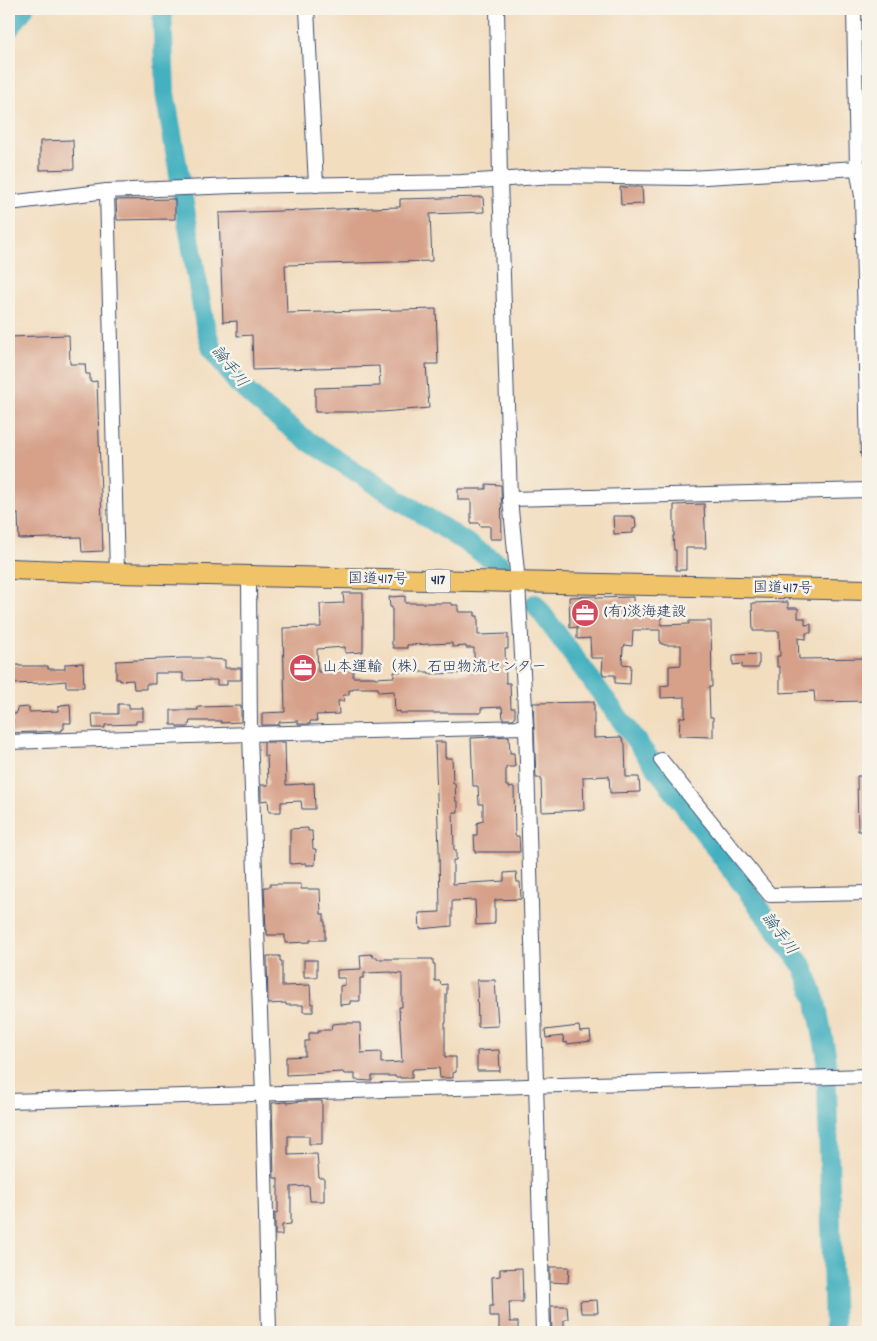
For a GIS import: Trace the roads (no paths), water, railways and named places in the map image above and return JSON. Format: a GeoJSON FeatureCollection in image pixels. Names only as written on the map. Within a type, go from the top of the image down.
{"type":"FeatureCollection","features":[{"type":"Feature","properties":{"kind":"highway","name":"国道417号"},"geometry":{"type":"LineString","coordinates":[[9,569],[249,577],[868,590]]}},
{"type":"Feature","properties":{"kind":"street"},"geometry":{"type":"LineString","coordinates":[[307,9],[316,185]]}},
{"type":"Feature","properties":{"kind":"street"},"geometry":{"type":"LineString","coordinates":[[497,9],[500,179],[510,500],[518,583],[526,728],[543,1332]]}},
{"type":"Feature","properties":{"kind":"street"},"geometry":{"type":"LineString","coordinates":[[854,9],[863,168],[868,454]]}},
{"type":"Feature","properties":{"kind":"street"},"geometry":{"type":"LineString","coordinates":[[9,203],[107,191],[462,182],[555,176],[688,178],[863,168]]}},
{"type":"Feature","properties":{"kind":"street"},"geometry":{"type":"LineString","coordinates":[[107,191],[117,573]]}},
{"type":"Feature","properties":{"kind":"street"},"geometry":{"type":"LineString","coordinates":[[510,500],[868,490]]}},
{"type":"Feature","properties":{"kind":"street"},"geometry":{"type":"LineString","coordinates":[[249,577],[250,734],[263,1095],[269,1332]]}},
{"type":"Feature","properties":{"kind":"street"},"geometry":{"type":"LineString","coordinates":[[9,742],[526,728]]}},
{"type":"Feature","properties":{"kind":"street"},"geometry":{"type":"LineString","coordinates":[[661,760],[770,896],[868,893]]}},
{"type":"Feature","properties":{"kind":"street"},"geometry":{"type":"LineString","coordinates":[[9,1101],[868,1076]]}},
{"type":"Feature","properties":{"kind":"waterway"},"geometry":{"type":"LineString","coordinates":[[9,29],[24,9]]}},
{"type":"Feature","properties":{"kind":"waterway","name":"論手川"},"geometry":{"type":"LineString","coordinates":[[162,9],[165,93],[205,325],[212,349],[237,383],[302,437],[501,565]]}},
{"type":"Feature","properties":{"kind":"waterway","name":"論手川"},"geometry":{"type":"LineString","coordinates":[[535,604],[804,968],[816,1002],[826,1053],[834,1332]]}},
{"type":"Feature","properties":{"kind":"place","name":"(有)淡海建設"},"geometry":{"type":"Point","coordinates":[585,613]}},
{"type":"Feature","properties":{"kind":"place","name":"山本運輸（株）石田物流センター"},"geometry":{"type":"Point","coordinates":[303,668]}}]}
